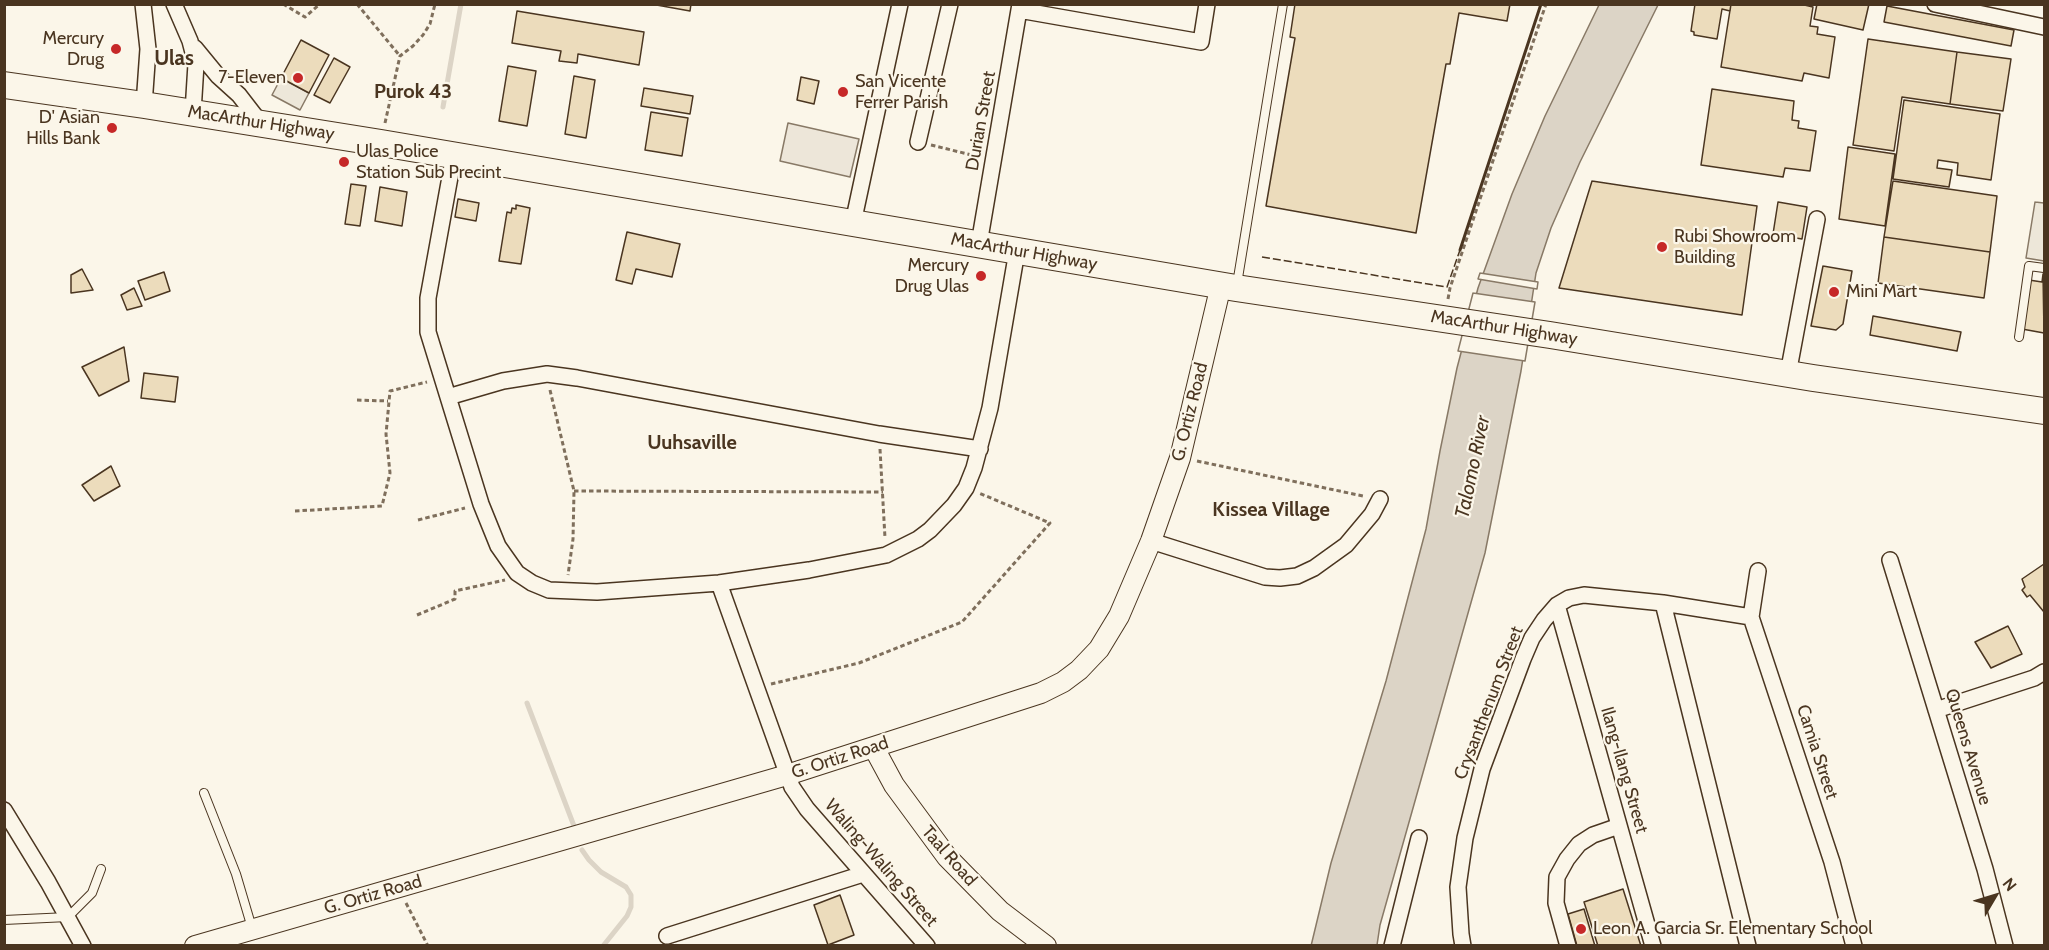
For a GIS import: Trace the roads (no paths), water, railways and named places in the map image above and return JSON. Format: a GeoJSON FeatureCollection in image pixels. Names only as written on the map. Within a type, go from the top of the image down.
{"type":"FeatureCollection","features":[{"type":"Feature","properties":{"kind":"highway","name":"MacArthur Highway"},"geometry":{"type":"LineString","coordinates":[[4,85],[193,112],[1229,286],[1788,374],[2044,411]]}},
{"type":"Feature","properties":{"kind":"street"},"geometry":{"type":"LineString","coordinates":[[143,4],[148,49],[144,105]]}},
{"type":"Feature","properties":{"kind":"street"},"geometry":{"type":"LineString","coordinates":[[174,4],[190,41],[196,63],[193,112]]}},
{"type":"Feature","properties":{"kind":"street"},"geometry":{"type":"LineString","coordinates":[[853,223],[900,4]]}},
{"type":"Feature","properties":{"kind":"street"},"geometry":{"type":"LineString","coordinates":[[918,142],[950,4]]}},
{"type":"Feature","properties":{"kind":"street"},"geometry":{"type":"LineString","coordinates":[[1020,7],[1201,42],[1207,4]]}},
{"type":"Feature","properties":{"kind":"street"},"geometry":{"type":"LineString","coordinates":[[1935,4],[2044,27]]}},
{"type":"Feature","properties":{"kind":"street","name":"Durian Street"},"geometry":{"type":"LineString","coordinates":[[979,244],[1020,7]]}},
{"type":"Feature","properties":{"kind":"street"},"geometry":{"type":"LineString","coordinates":[[190,41],[204,60],[244,102],[258,123]]}},
{"type":"Feature","properties":{"kind":"street"},"geometry":{"type":"LineString","coordinates":[[454,155],[428,298],[428,332],[481,504],[498,546],[517,573],[549,590],[597,592],[719,583],[809,570],[886,555],[902,549],[930,530],[954,506],[966,488],[980,449],[990,408],[1017,250]]}},
{"type":"Feature","properties":{"kind":"street"},"geometry":{"type":"LineString","coordinates":[[1788,374],[1817,219]]}},
{"type":"Feature","properties":{"kind":"street","name":"G. Ortiz Road"},"geometry":{"type":"LineString","coordinates":[[195,945],[788,776],[1041,693],[1063,682],[1079,670],[1099,649],[1114,624],[1151,541],[1180,458],[1229,286]]}},
{"type":"Feature","properties":{"kind":"street"},"geometry":{"type":"LineString","coordinates":[[448,397],[503,381],[547,375],[577,378],[879,434],[980,449]]}},
{"type":"Feature","properties":{"kind":"street"},"geometry":{"type":"LineString","coordinates":[[1151,541],[1265,577],[1297,576],[1314,568],[1346,545],[1372,514],[1380,499]]}},
{"type":"Feature","properties":{"kind":"street","name":"Queens Avenue"},"geometry":{"type":"LineString","coordinates":[[1890,560],[1985,869],[2005,945]]}},
{"type":"Feature","properties":{"kind":"street","name":"Camia Street"},"geometry":{"type":"LineString","coordinates":[[1758,571],[1751,617],[1832,862],[1854,945]]}},
{"type":"Feature","properties":{"kind":"street","name":"Waling-Waling Street"},"geometry":{"type":"LineString","coordinates":[[719,583],[792,787],[807,809],[927,945]]}},
{"type":"Feature","properties":{"kind":"street"},"geometry":{"type":"LineString","coordinates":[[1557,605],[1569,598],[1584,595],[1662,603],[1751,617]]}},
{"type":"Feature","properties":{"kind":"street"},"geometry":{"type":"LineString","coordinates":[[1662,603],[1748,945]]}},
{"type":"Feature","properties":{"kind":"street","name":"Ilang-Ilang Street"},"geometry":{"type":"LineString","coordinates":[[1557,605],[1653,945]]}},
{"type":"Feature","properties":{"kind":"street","name":"Crysanthenum Street"},"geometry":{"type":"LineString","coordinates":[[1463,945],[1458,887],[1465,838],[1482,769],[1532,638],[1557,605]]}},
{"type":"Feature","properties":{"kind":"street"},"geometry":{"type":"LineString","coordinates":[[1936,710],[2034,678],[2044,672]]}},
{"type":"Feature","properties":{"kind":"street","name":"Taal Road"},"geometry":{"type":"LineString","coordinates":[[874,748],[894,785],[947,857],[1000,911],[1046,945]]}},
{"type":"Feature","properties":{"kind":"street"},"geometry":{"type":"LineString","coordinates":[[4,810],[83,945]]}},
{"type":"Feature","properties":{"kind":"street"},"geometry":{"type":"LineString","coordinates":[[1568,945],[1556,903],[1557,877],[1579,844],[1593,835],[1619,826]]}},
{"type":"Feature","properties":{"kind":"street"},"geometry":{"type":"LineString","coordinates":[[1392,945],[1419,838]]}},
{"type":"Feature","properties":{"kind":"street"},"geometry":{"type":"LineString","coordinates":[[667,936],[863,874]]}},
{"type":"Feature","properties":{"kind":"lane"},"geometry":{"type":"LineString","coordinates":[[1229,286],[1283,4]]}},
{"type":"Feature","properties":{"kind":"lane"},"geometry":{"type":"LineString","coordinates":[[2019,337],[2029,266],[2044,268]]}},
{"type":"Feature","properties":{"kind":"lane"},"geometry":{"type":"LineString","coordinates":[[204,793],[236,874],[253,929]]}},
{"type":"Feature","properties":{"kind":"lane"},"geometry":{"type":"LineString","coordinates":[[4,920],[68,917],[92,893],[101,869]]}},
{"type":"Feature","properties":{"kind":"water","name":"Talomo River"},"geometry":{"type":"Polygon","coordinates":[[[1599,5],[1658,5],[1580,162],[1551,228],[1536,273],[1521,371],[1485,553],[1380,925],[1377,945],[1311,946],[1331,863],[1386,681],[1426,529],[1457,368],[1478,288],[1512,194],[1545,116],[1599,5]]]}},
{"type":"Feature","properties":{"kind":"waterway"},"geometry":{"type":"LineString","coordinates":[[443,107],[461,4]]}},
{"type":"Feature","properties":{"kind":"waterway"},"geometry":{"type":"LineString","coordinates":[[527,703],[574,826]]}},
{"type":"Feature","properties":{"kind":"waterway"},"geometry":{"type":"LineString","coordinates":[[582,850],[601,872],[626,887],[631,895],[631,907],[627,916],[603,946]]}},
{"type":"Feature","properties":{"kind":"place","name":"Mercury Drug"},"geometry":{"type":"Point","coordinates":[116,49]}},
{"type":"Feature","properties":{"kind":"place","name":"7-Eleven"},"geometry":{"type":"Point","coordinates":[298,78]}},
{"type":"Feature","properties":{"kind":"place","name":"San Vicente Ferrer Parish"},"geometry":{"type":"Point","coordinates":[843,92]}},
{"type":"Feature","properties":{"kind":"place","name":"D' Asian Hills Bank"},"geometry":{"type":"Point","coordinates":[112,128]}},
{"type":"Feature","properties":{"kind":"place","name":"Ulas Police Station Sub Precint"},"geometry":{"type":"Point","coordinates":[344,162]}},
{"type":"Feature","properties":{"kind":"place","name":"Rubi Showroom Building"},"geometry":{"type":"Point","coordinates":[1662,247]}},
{"type":"Feature","properties":{"kind":"place","name":"Mercury Drug Ulas"},"geometry":{"type":"Point","coordinates":[981,276]}},
{"type":"Feature","properties":{"kind":"place","name":"Mini Mart"},"geometry":{"type":"Point","coordinates":[1834,292]}},
{"type":"Feature","properties":{"kind":"place","name":"Leon A. Garcia Sr. Elementary School"},"geometry":{"type":"Point","coordinates":[1581,929]}},
{"type":"Feature","properties":{"kind":"district","name":"Ulas"},"geometry":{"type":"Point","coordinates":[174,59]}},
{"type":"Feature","properties":{"kind":"district","name":"Purok 43"},"geometry":{"type":"Point","coordinates":[413,92]}},
{"type":"Feature","properties":{"kind":"district","name":"Uuhsaville"},"geometry":{"type":"Point","coordinates":[692,443]}},
{"type":"Feature","properties":{"kind":"district","name":"Kissea Village"},"geometry":{"type":"Point","coordinates":[1271,510]}}]}
